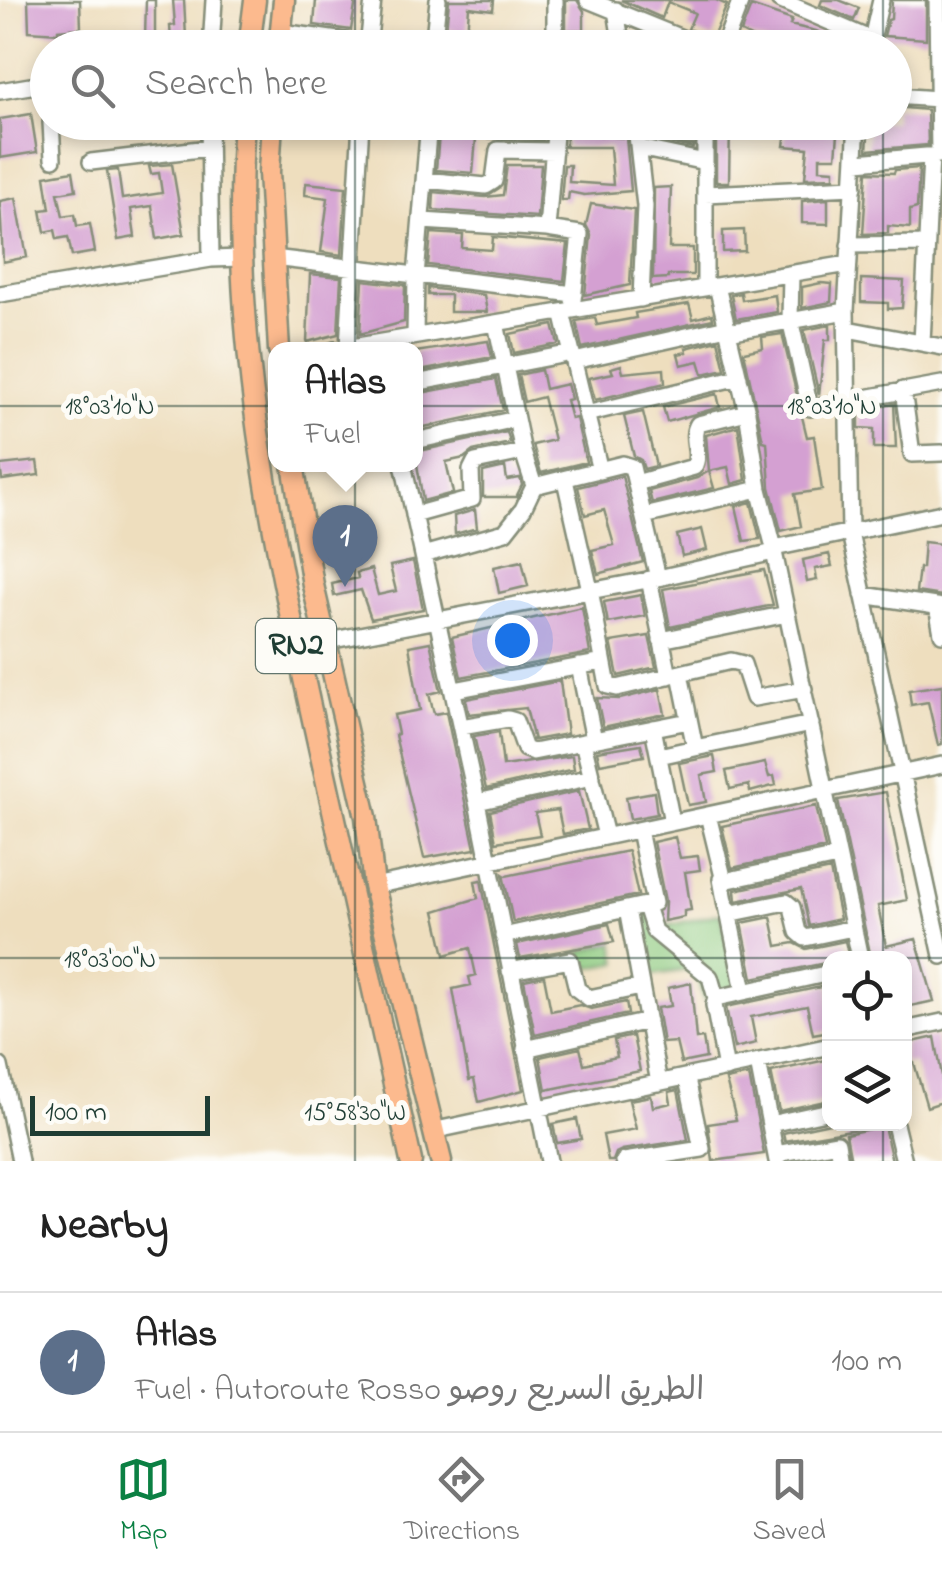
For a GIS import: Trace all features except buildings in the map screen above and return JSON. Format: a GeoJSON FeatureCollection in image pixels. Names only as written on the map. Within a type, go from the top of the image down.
{"type":"FeatureCollection","features":[{"type":"Feature","properties":{"kind":"highway"},"geometry":{"type":"LineString","coordinates":[[252,30],[255,0]]}},
{"type":"Feature","properties":{"kind":"highway"},"geometry":{"type":"LineString","coordinates":[[281,30],[284,0]]}},
{"type":"Feature","properties":{"kind":"highway","name":"RN2"},"geometry":{"type":"LineString","coordinates":[[244,140],[242,258],[252,398],[275,550],[407,1160]]}},
{"type":"Feature","properties":{"kind":"highway"},"geometry":{"type":"LineString","coordinates":[[271,140],[272,258],[278,342]]}},
{"type":"Feature","properties":{"kind":"highway","name":"RN2"},"geometry":{"type":"LineString","coordinates":[[294,472],[313,585],[366,818],[374,886],[440,1161]]}},
{"type":"Feature","properties":{"kind":"street"},"geometry":{"type":"LineString","coordinates":[[212,30],[214,0]]}},
{"type":"Feature","properties":{"kind":"street"},"geometry":{"type":"LineString","coordinates":[[370,30],[373,0]]}},
{"type":"Feature","properties":{"kind":"street"},"geometry":{"type":"LineString","coordinates":[[436,30],[438,0]]}},
{"type":"Feature","properties":{"kind":"street"},"geometry":{"type":"LineString","coordinates":[[555,0],[555,30]]}},
{"type":"Feature","properties":{"kind":"street"},"geometry":{"type":"LineString","coordinates":[[588,0],[663,30]]}},
{"type":"Feature","properties":{"kind":"street"},"geometry":{"type":"LineString","coordinates":[[779,0],[812,6],[849,30]]}},
{"type":"Feature","properties":{"kind":"street"},"geometry":{"type":"LineString","coordinates":[[922,343],[926,244],[935,208],[937,0]]}},
{"type":"Feature","properties":{"kind":"street"},"geometry":{"type":"LineString","coordinates":[[729,30],[738,1]]}},
{"type":"Feature","properties":{"kind":"street"},"geometry":{"type":"LineString","coordinates":[[873,30],[876,2]]}},
{"type":"Feature","properties":{"kind":"street"},"geometry":{"type":"LineString","coordinates":[[616,10],[619,30]]}},
{"type":"Feature","properties":{"kind":"street"},"geometry":{"type":"LineString","coordinates":[[0,91],[30,86]]}},
{"type":"Feature","properties":{"kind":"street"},"geometry":{"type":"LineString","coordinates":[[912,97],[938,99]]}},
{"type":"Feature","properties":{"kind":"street"},"geometry":{"type":"LineString","coordinates":[[51,140],[53,159]]}},
{"type":"Feature","properties":{"kind":"street"},"geometry":{"type":"LineString","coordinates":[[208,140],[210,259]]}},
{"type":"Feature","properties":{"kind":"street"},"geometry":{"type":"LineString","coordinates":[[342,342],[361,140]]}},
{"type":"Feature","properties":{"kind":"street"},"geometry":{"type":"LineString","coordinates":[[415,336],[427,140]]}},
{"type":"Feature","properties":{"kind":"street"},"geometry":{"type":"LineString","coordinates":[[547,230],[555,140]]}},
{"type":"Feature","properties":{"kind":"street"},"geometry":{"type":"LineString","coordinates":[[638,140],[646,206],[642,299]]}},
{"type":"Feature","properties":{"kind":"street"},"geometry":{"type":"LineString","coordinates":[[705,140],[711,287],[727,330],[747,412],[759,490],[858,951]]}},
{"type":"Feature","properties":{"kind":"street"},"geometry":{"type":"LineString","coordinates":[[857,140],[846,311],[850,533],[902,774],[934,878],[942,956]]}},
{"type":"Feature","properties":{"kind":"street"},"geometry":{"type":"LineString","coordinates":[[91,162],[208,148]]}},
{"type":"Feature","properties":{"kind":"street"},"geometry":{"type":"LineString","coordinates":[[639,148],[705,162]]}},
{"type":"Feature","properties":{"kind":"street"},"geometry":{"type":"LineString","coordinates":[[424,180],[491,185],[498,150],[554,152]]}},
{"type":"Feature","properties":{"kind":"street"},"geometry":{"type":"LineString","coordinates":[[857,162],[937,155]]}},
{"type":"Feature","properties":{"kind":"street"},"geometry":{"type":"LineString","coordinates":[[705,194],[854,187]]}},
{"type":"Feature","properties":{"kind":"street"},"geometry":{"type":"LineString","coordinates":[[422,222],[580,234],[570,305],[573,357],[600,471]]}},
{"type":"Feature","properties":{"kind":"street"},"geometry":{"type":"LineString","coordinates":[[849,245],[926,244]]}},
{"type":"Feature","properties":{"kind":"street"},"geometry":{"type":"LineString","coordinates":[[0,294],[210,259],[242,258]]}},
{"type":"Feature","properties":{"kind":"street"},"geometry":{"type":"LineString","coordinates":[[272,258],[416,276],[570,305]]}},
{"type":"Feature","properties":{"kind":"street"},"geometry":{"type":"LineString","coordinates":[[393,342],[570,305],[642,299],[848,264]]}},
{"type":"Feature","properties":{"kind":"street"},"geometry":{"type":"LineString","coordinates":[[791,274],[790,319],[807,406],[942,384]]}},
{"type":"Feature","properties":{"kind":"street"},"geometry":{"type":"LineString","coordinates":[[423,382],[846,311]]}},
{"type":"Feature","properties":{"kind":"street"},"geometry":{"type":"LineString","coordinates":[[423,555],[505,532],[534,486],[496,323]]}},
{"type":"Feature","properties":{"kind":"street"},"geometry":{"type":"LineString","coordinates":[[848,330],[942,348]]}},
{"type":"Feature","properties":{"kind":"street"},"geometry":{"type":"LineString","coordinates":[[586,414],[738,377]]}},
{"type":"Feature","properties":{"kind":"street"},"geometry":{"type":"LineString","coordinates":[[903,390],[912,454],[942,454]]}},
{"type":"Feature","properties":{"kind":"street"},"geometry":{"type":"LineString","coordinates":[[636,482],[694,467],[698,456],[694,434],[698,424],[747,412]]}},
{"type":"Feature","properties":{"kind":"street"},"geometry":{"type":"LineString","coordinates":[[423,439],[516,419]]}},
{"type":"Feature","properties":{"kind":"street"},"geometry":{"type":"LineString","coordinates":[[414,515],[472,499],[471,470],[475,462],[523,452]]}},
{"type":"Feature","properties":{"kind":"street"},"geometry":{"type":"LineString","coordinates":[[534,486],[628,465],[644,516],[661,640],[696,748]]}},
{"type":"Feature","properties":{"kind":"street"},"geometry":{"type":"LineString","coordinates":[[406,472],[549,1161]]}},
{"type":"Feature","properties":{"kind":"street"},"geometry":{"type":"LineString","coordinates":[[565,480],[608,686],[617,688],[737,661],[743,664],[754,698],[804,689]]}},
{"type":"Feature","properties":{"kind":"street"},"geometry":{"type":"LineString","coordinates":[[644,516],[759,490]]}},
{"type":"Feature","properties":{"kind":"street"},"geometry":{"type":"LineString","coordinates":[[328,641],[654,578],[942,513]]}},
{"type":"Feature","properties":{"kind":"street"},"geometry":{"type":"LineString","coordinates":[[864,596],[940,606],[942,634]]}},
{"type":"Feature","properties":{"kind":"street"},"geometry":{"type":"LineString","coordinates":[[661,640],[787,614]]}},
{"type":"Feature","properties":{"kind":"street"},"geometry":{"type":"LineString","coordinates":[[454,690],[603,662]]}},
{"type":"Feature","properties":{"kind":"street"},"geometry":{"type":"LineString","coordinates":[[580,666],[592,778],[606,836]]}},
{"type":"Feature","properties":{"kind":"street"},"geometry":{"type":"LineString","coordinates":[[461,727],[514,721],[524,749],[532,752],[689,721]]}},
{"type":"Feature","properties":{"kind":"street"},"geometry":{"type":"LineString","coordinates":[[659,756],[812,724]]}},
{"type":"Feature","properties":{"kind":"street"},"geometry":{"type":"LineString","coordinates":[[653,728],[672,822]]}},
{"type":"Feature","properties":{"kind":"street"},"geometry":{"type":"LineString","coordinates":[[374,886],[942,765]]}},
{"type":"Feature","properties":{"kind":"street"},"geometry":{"type":"LineString","coordinates":[[477,802],[592,778]]}},
{"type":"Feature","properties":{"kind":"street"},"geometry":{"type":"LineString","coordinates":[[708,815],[744,992]]}},
{"type":"Feature","properties":{"kind":"street"},"geometry":{"type":"LineString","coordinates":[[503,936],[646,906],[654,901],[639,830]]}},
{"type":"Feature","properties":{"kind":"street"},"geometry":{"type":"LineString","coordinates":[[721,879],[724,882],[837,857]]}},
{"type":"Feature","properties":{"kind":"street"},"geometry":{"type":"LineString","coordinates":[[728,911],[786,902],[792,908],[798,932],[805,938],[853,928]]}},
{"type":"Feature","properties":{"kind":"street"},"geometry":{"type":"LineString","coordinates":[[646,906],[654,930],[710,977],[726,1069]]}},
{"type":"Feature","properties":{"kind":"street"},"geometry":{"type":"LineString","coordinates":[[627,910],[660,1083]]}},
{"type":"Feature","properties":{"kind":"street"},"geometry":{"type":"LineString","coordinates":[[510,971],[570,960],[578,989],[588,998],[642,987]]}},
{"type":"Feature","properties":{"kind":"street"},"geometry":{"type":"LineString","coordinates":[[716,998],[822,975]]}},
{"type":"Feature","properties":{"kind":"street"},"geometry":{"type":"LineString","coordinates":[[525,1050],[648,1021]]}},
{"type":"Feature","properties":{"kind":"street"},"geometry":{"type":"LineString","coordinates":[[912,1028],[942,1022]]}},
{"type":"Feature","properties":{"kind":"street"},"geometry":{"type":"LineString","coordinates":[[432,1132],[822,1048]]}},
{"type":"Feature","properties":{"kind":"street"},"geometry":{"type":"LineString","coordinates":[[758,1062],[776,1158],[837,1143],[840,1161]]}},
{"type":"Feature","properties":{"kind":"street"},"geometry":{"type":"LineString","coordinates":[[0,1066],[20,1161]]}},
{"type":"Feature","properties":{"kind":"street"},"geometry":{"type":"LineString","coordinates":[[624,1161],[704,1155],[687,1078]]}},
{"type":"Feature","properties":{"kind":"street"},"geometry":{"type":"LineString","coordinates":[[770,1124],[822,1114]]}},
{"type":"Feature","properties":{"kind":"street"},"geometry":{"type":"LineString","coordinates":[[898,1131],[904,1161]]}},
{"type":"Feature","properties":{"kind":"green space"},"geometry":{"type":"Polygon","coordinates":[[[653,909],[663,927],[721,913],[737,985],[703,999],[695,969],[644,976],[634,913],[653,909]]]}},
{"type":"Feature","properties":{"kind":"green space"},"geometry":{"type":"Polygon","coordinates":[[[614,942],[618,963],[583,969],[580,952],[614,942]]]}},
{"type":"Feature","properties":{"kind":"place","name":"Atlas"},"geometry":{"type":"Point","coordinates":[345,587]}}]}
